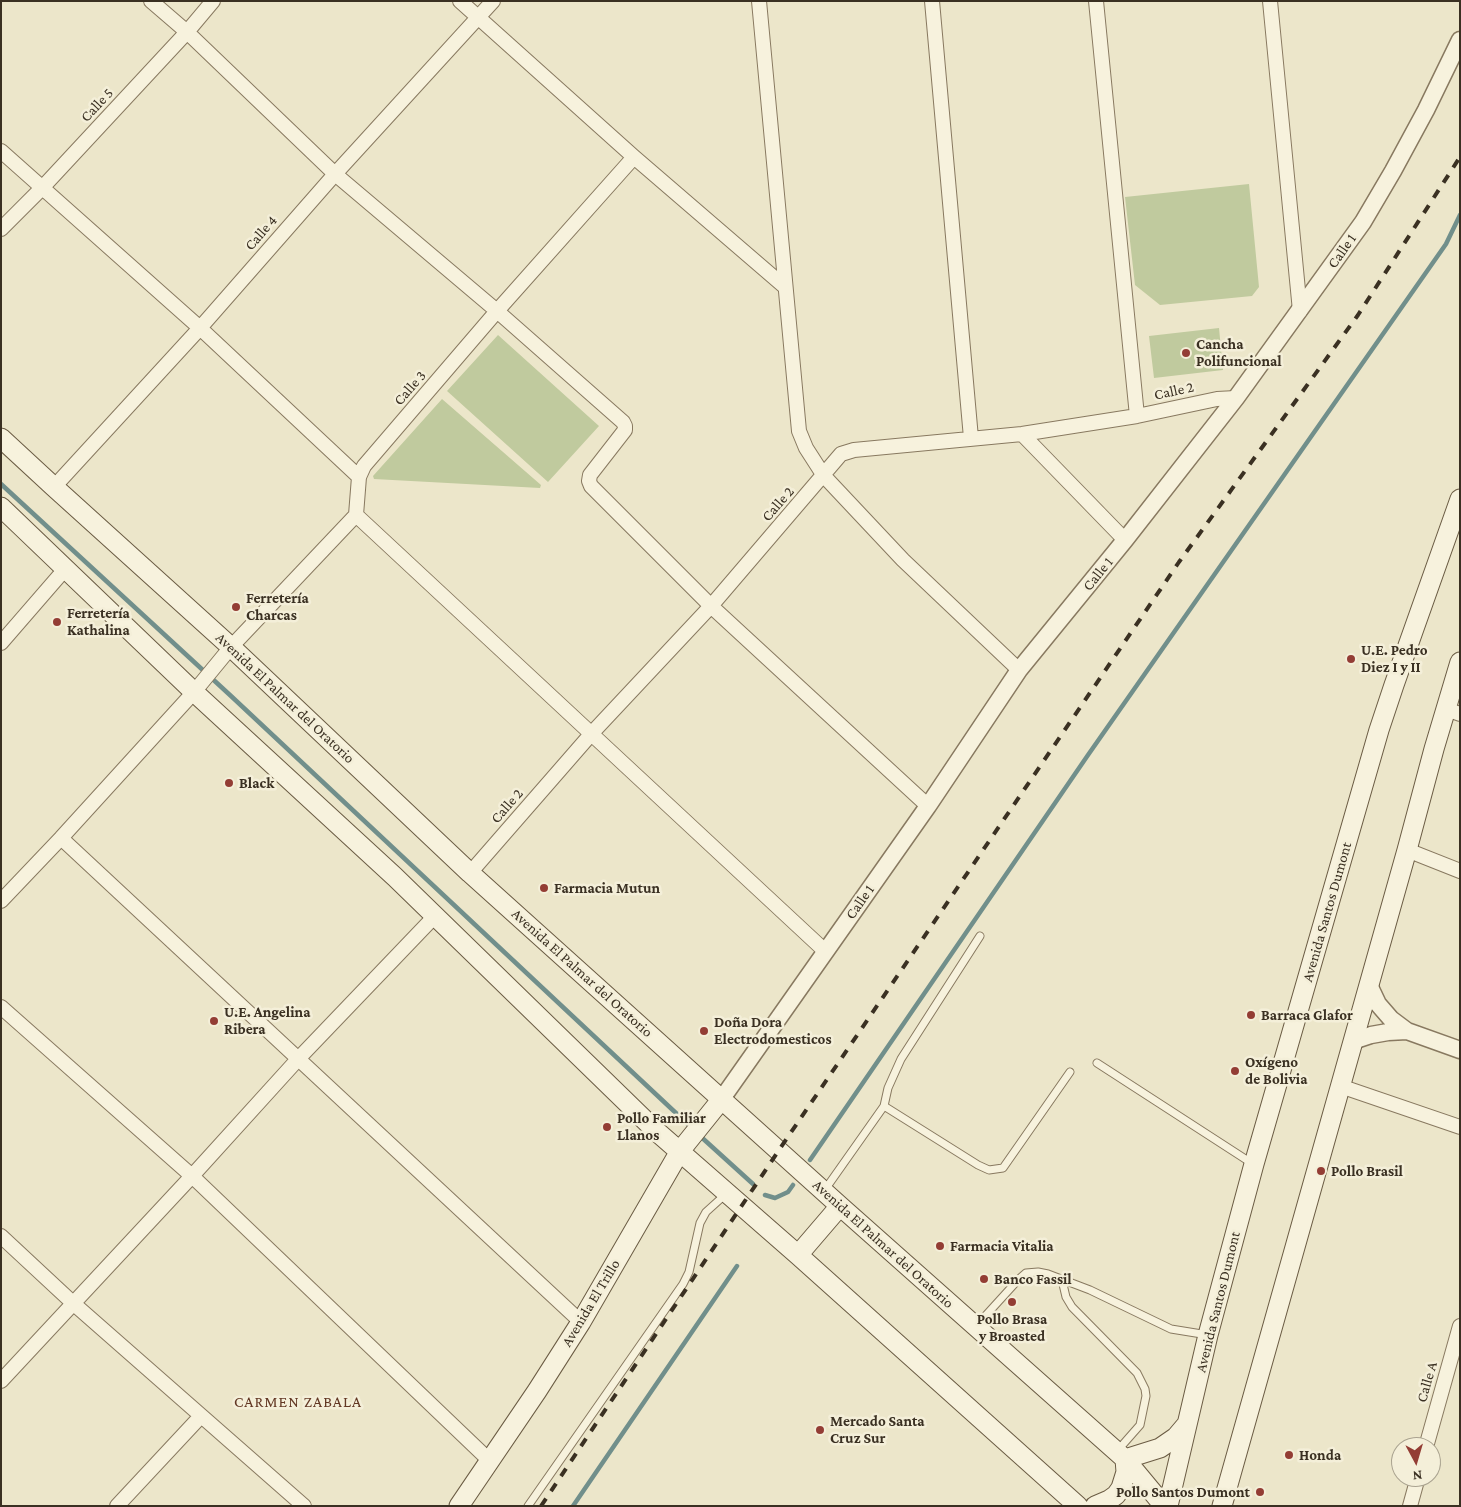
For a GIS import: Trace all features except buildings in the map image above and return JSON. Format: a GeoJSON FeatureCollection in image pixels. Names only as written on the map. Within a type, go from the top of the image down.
{"type":"FeatureCollection","features":[{"type":"Feature","properties":{"kind":"main road","name":"Avenida El Palmar del Oratorio"},"geometry":{"type":"LineString","coordinates":[[1,438],[232,647],[470,872],[823,1191],[834,1212],[976,1326],[1121,1455],[1164,1506]]}},
{"type":"Feature","properties":{"kind":"main road","name":"Avenida Santos Dumont"},"geometry":{"type":"LineString","coordinates":[[1168,1506],[1208,1335],[1254,1164],[1379,730],[1460,499]]}},
{"type":"Feature","properties":{"kind":"main road"},"geometry":{"type":"LineString","coordinates":[[1,506],[198,688],[395,877],[434,917],[519,996],[655,1130],[684,1146],[727,1193],[802,1250],[1079,1505]]}},
{"type":"Feature","properties":{"kind":"main road"},"geometry":{"type":"LineString","coordinates":[[1221,1505],[1407,850],[1453,711],[1460,662]]}},
{"type":"Feature","properties":{"kind":"main road","name":"Avenida El Trillo"},"geometry":{"type":"LineString","coordinates":[[458,1506],[490,1461],[581,1322],[684,1146],[721,1100]]}},
{"type":"Feature","properties":{"kind":"main road"},"geometry":{"type":"LineString","coordinates":[[802,1250],[834,1212]]}},
{"type":"Feature","properties":{"kind":"main road"},"geometry":{"type":"LineString","coordinates":[[1095,1506],[1109,1500],[1121,1488],[1126,1472],[1121,1455],[1160,1448],[1176,1437],[1188,1423]]}},
{"type":"Feature","properties":{"kind":"main road"},"geometry":{"type":"LineString","coordinates":[[1175,1479],[1178,1506]]}},
{"type":"Feature","properties":{"kind":"street"},"geometry":{"type":"LineString","coordinates":[[151,1],[335,174],[497,311],[623,422],[625,430],[590,475],[589,481],[591,486],[711,606],[928,806]]}},
{"type":"Feature","properties":{"kind":"street","name":"Calle 5"},"geometry":{"type":"LineString","coordinates":[[1,229],[42,188],[213,1]]}},
{"type":"Feature","properties":{"kind":"street"},"geometry":{"type":"LineString","coordinates":[[460,1],[634,157],[785,287]]}},
{"type":"Feature","properties":{"kind":"street","name":"Calle 4"},"geometry":{"type":"LineString","coordinates":[[54,487],[200,328],[335,174],[493,1]]}},
{"type":"Feature","properties":{"kind":"street"},"geometry":{"type":"LineString","coordinates":[[759,1],[799,431],[806,448],[824,476],[904,560],[1020,670]]}},
{"type":"Feature","properties":{"kind":"street"},"geometry":{"type":"LineString","coordinates":[[932,1],[971,438]]}},
{"type":"Feature","properties":{"kind":"street"},"geometry":{"type":"LineString","coordinates":[[1096,1],[1137,416]]}},
{"type":"Feature","properties":{"kind":"street"},"geometry":{"type":"LineString","coordinates":[[1270,1],[1300,311]]}},
{"type":"Feature","properties":{"kind":"street","name":"Calle 1"},"geometry":{"type":"LineString","coordinates":[[721,1100],[928,806],[1020,670],[1236,398],[1363,222],[1426,110],[1460,40]]}},
{"type":"Feature","properties":{"kind":"street"},"geometry":{"type":"LineString","coordinates":[[1,151],[200,328],[359,477]]}},
{"type":"Feature","properties":{"kind":"street","name":"Calle 3"},"geometry":{"type":"LineString","coordinates":[[356,515],[359,477],[364,466],[497,311],[634,157]]}},
{"type":"Feature","properties":{"kind":"street","name":"Calle 2"},"geometry":{"type":"LineString","coordinates":[[470,872],[592,733],[711,606],[841,454],[847,451],[1022,434],[1137,416],[1217,398],[1236,398]]}},
{"type":"Feature","properties":{"kind":"street"},"geometry":{"type":"LineString","coordinates":[[1022,434],[1125,540]]}},
{"type":"Feature","properties":{"kind":"street"},"geometry":{"type":"LineString","coordinates":[[1,901],[198,688],[232,647],[356,515],[825,951]]}},
{"type":"Feature","properties":{"kind":"street"},"geometry":{"type":"LineString","coordinates":[[1,643],[66,568]]}},
{"type":"Feature","properties":{"kind":"street"},"geometry":{"type":"LineString","coordinates":[[61,838],[581,1322]]}},
{"type":"Feature","properties":{"kind":"street"},"geometry":{"type":"LineString","coordinates":[[1407,850],[1460,871]]}},
{"type":"Feature","properties":{"kind":"street"},"geometry":{"type":"LineString","coordinates":[[1,1381],[299,1058],[434,917]]}},
{"type":"Feature","properties":{"kind":"street"},"geometry":{"type":"LineString","coordinates":[[1369,986],[1382,1009],[1391,1019],[1407,1031],[1460,1050]]}},
{"type":"Feature","properties":{"kind":"street"},"geometry":{"type":"LineString","coordinates":[[1,1007],[192,1176],[490,1461]]}},
{"type":"Feature","properties":{"kind":"street"},"geometry":{"type":"LineString","coordinates":[[1353,1041],[1370,1035],[1407,1031]]}},
{"type":"Feature","properties":{"kind":"street"},"geometry":{"type":"LineString","coordinates":[[1340,1086],[1460,1127]]}},
{"type":"Feature","properties":{"kind":"street"},"geometry":{"type":"LineString","coordinates":[[1,1236],[74,1304],[304,1506]]}},
{"type":"Feature","properties":{"kind":"street","name":"Calle A"},"geometry":{"type":"LineString","coordinates":[[1429,1437],[1459,1334]]}},
{"type":"Feature","properties":{"kind":"street"},"geometry":{"type":"LineString","coordinates":[[117,1506],[201,1416]]}},
{"type":"Feature","properties":{"kind":"street"},"geometry":{"type":"LineString","coordinates":[[1410,1506],[1415,1487]]}},
{"type":"Feature","properties":{"kind":"lane"},"geometry":{"type":"LineString","coordinates":[[823,1191],[884,1106],[888,1088],[901,1059],[980,936]]}},
{"type":"Feature","properties":{"kind":"lane"},"geometry":{"type":"LineString","coordinates":[[1097,1063],[1254,1164]]}},
{"type":"Feature","properties":{"kind":"lane"},"geometry":{"type":"LineString","coordinates":[[884,1106],[978,1165],[989,1170],[1003,1168],[1070,1072]]}},
{"type":"Feature","properties":{"kind":"lane"},"geometry":{"type":"LineString","coordinates":[[528,1506],[683,1284],[689,1272],[700,1223],[706,1212],[727,1193]]}},
{"type":"Feature","properties":{"kind":"lane"},"geometry":{"type":"LineString","coordinates":[[976,1326],[1026,1273],[1038,1272],[1090,1290],[1171,1329],[1208,1335]]}},
{"type":"Feature","properties":{"kind":"lane"},"geometry":{"type":"LineString","coordinates":[[1062,1280],[1066,1297],[1072,1307],[1137,1373],[1145,1389],[1146,1396],[1140,1425],[1121,1455]]}},
{"type":"Feature","properties":{"kind":"green space"},"geometry":{"type":"Polygon","coordinates":[[[1249,184],[1259,287],[1252,296],[1160,305],[1135,285],[1125,197],[1249,184]]]}},
{"type":"Feature","properties":{"kind":"green space","name":"Cancha Polifuncional"},"geometry":{"type":"Polygon","coordinates":[[[1219,328],[1223,370],[1154,378],[1149,336],[1219,328]]]}},
{"type":"Feature","properties":{"kind":"green space"},"geometry":{"type":"Polygon","coordinates":[[[498,335],[599,426],[548,482],[447,391],[498,335]]]}},
{"type":"Feature","properties":{"kind":"green space"},"geometry":{"type":"Polygon","coordinates":[[[442,399],[541,485],[540,488],[374,479],[373,476],[442,399]]]}},
{"type":"Feature","properties":{"kind":"waterway"},"geometry":{"type":"LineString","coordinates":[[810,1160],[1088,755],[1446,244],[1460,215]]}},
{"type":"Feature","properties":{"kind":"waterway"},"geometry":{"type":"LineString","coordinates":[[1,484],[231,696],[693,1129]]}},
{"type":"Feature","properties":{"kind":"waterway"},"geometry":{"type":"LineString","coordinates":[[699,1135],[753,1184]]}},
{"type":"Feature","properties":{"kind":"waterway"},"geometry":{"type":"LineString","coordinates":[[765,1195],[775,1198],[788,1192],[793,1185]]}},
{"type":"Feature","properties":{"kind":"waterway"},"geometry":{"type":"LineString","coordinates":[[573,1506],[737,1266]]}},
{"type":"Feature","properties":{"kind":"railway"},"geometry":{"type":"LineString","coordinates":[[541,1506],[779,1150],[1179,562],[1358,315],[1460,157]]}},
{"type":"Feature","properties":{"kind":"place","name":"Cancha Polifuncional"},"geometry":{"type":"Point","coordinates":[1186,353]}},
{"type":"Feature","properties":{"kind":"place","name":"Ferretería Charcas"},"geometry":{"type":"Point","coordinates":[236,607]}},
{"type":"Feature","properties":{"kind":"place","name":"Ferretería Kathalina"},"geometry":{"type":"Point","coordinates":[57,622]}},
{"type":"Feature","properties":{"kind":"place","name":"U.E. Pedro Diez I y II"},"geometry":{"type":"Point","coordinates":[1351,659]}},
{"type":"Feature","properties":{"kind":"place","name":"Black"},"geometry":{"type":"Point","coordinates":[229,783]}},
{"type":"Feature","properties":{"kind":"place","name":"Farmacia Mutun"},"geometry":{"type":"Point","coordinates":[544,888]}},
{"type":"Feature","properties":{"kind":"place","name":"Barraca Glafor"},"geometry":{"type":"Point","coordinates":[1251,1015]}},
{"type":"Feature","properties":{"kind":"place","name":"U.E. Angelina Ribera"},"geometry":{"type":"Point","coordinates":[214,1021]}},
{"type":"Feature","properties":{"kind":"place","name":"Doña Dora Electrodomesticos"},"geometry":{"type":"Point","coordinates":[704,1031]}},
{"type":"Feature","properties":{"kind":"place","name":"Oxígeno de Bolivia"},"geometry":{"type":"Point","coordinates":[1235,1071]}},
{"type":"Feature","properties":{"kind":"place","name":"Pollo Familiar Llanos"},"geometry":{"type":"Point","coordinates":[607,1127]}},
{"type":"Feature","properties":{"kind":"place","name":"Pollo Brasil"},"geometry":{"type":"Point","coordinates":[1321,1171]}},
{"type":"Feature","properties":{"kind":"place","name":"Farmacia Vitalia"},"geometry":{"type":"Point","coordinates":[940,1246]}},
{"type":"Feature","properties":{"kind":"place","name":"Banco Fassil"},"geometry":{"type":"Point","coordinates":[984,1279]}},
{"type":"Feature","properties":{"kind":"place","name":"Pollo Brasa y Broasted"},"geometry":{"type":"Point","coordinates":[1012,1302]}},
{"type":"Feature","properties":{"kind":"place","name":"Mercado Santa Cruz Sur"},"geometry":{"type":"Point","coordinates":[820,1430]}},
{"type":"Feature","properties":{"kind":"place","name":"Honda"},"geometry":{"type":"Point","coordinates":[1289,1455]}},
{"type":"Feature","properties":{"kind":"place","name":"Pollo Santos Dumont"},"geometry":{"type":"Point","coordinates":[1260,1492]}},
{"type":"Feature","properties":{"kind":"district","name":"CARMEN ZABALA"},"geometry":{"type":"Point","coordinates":[298,1402]}}]}
